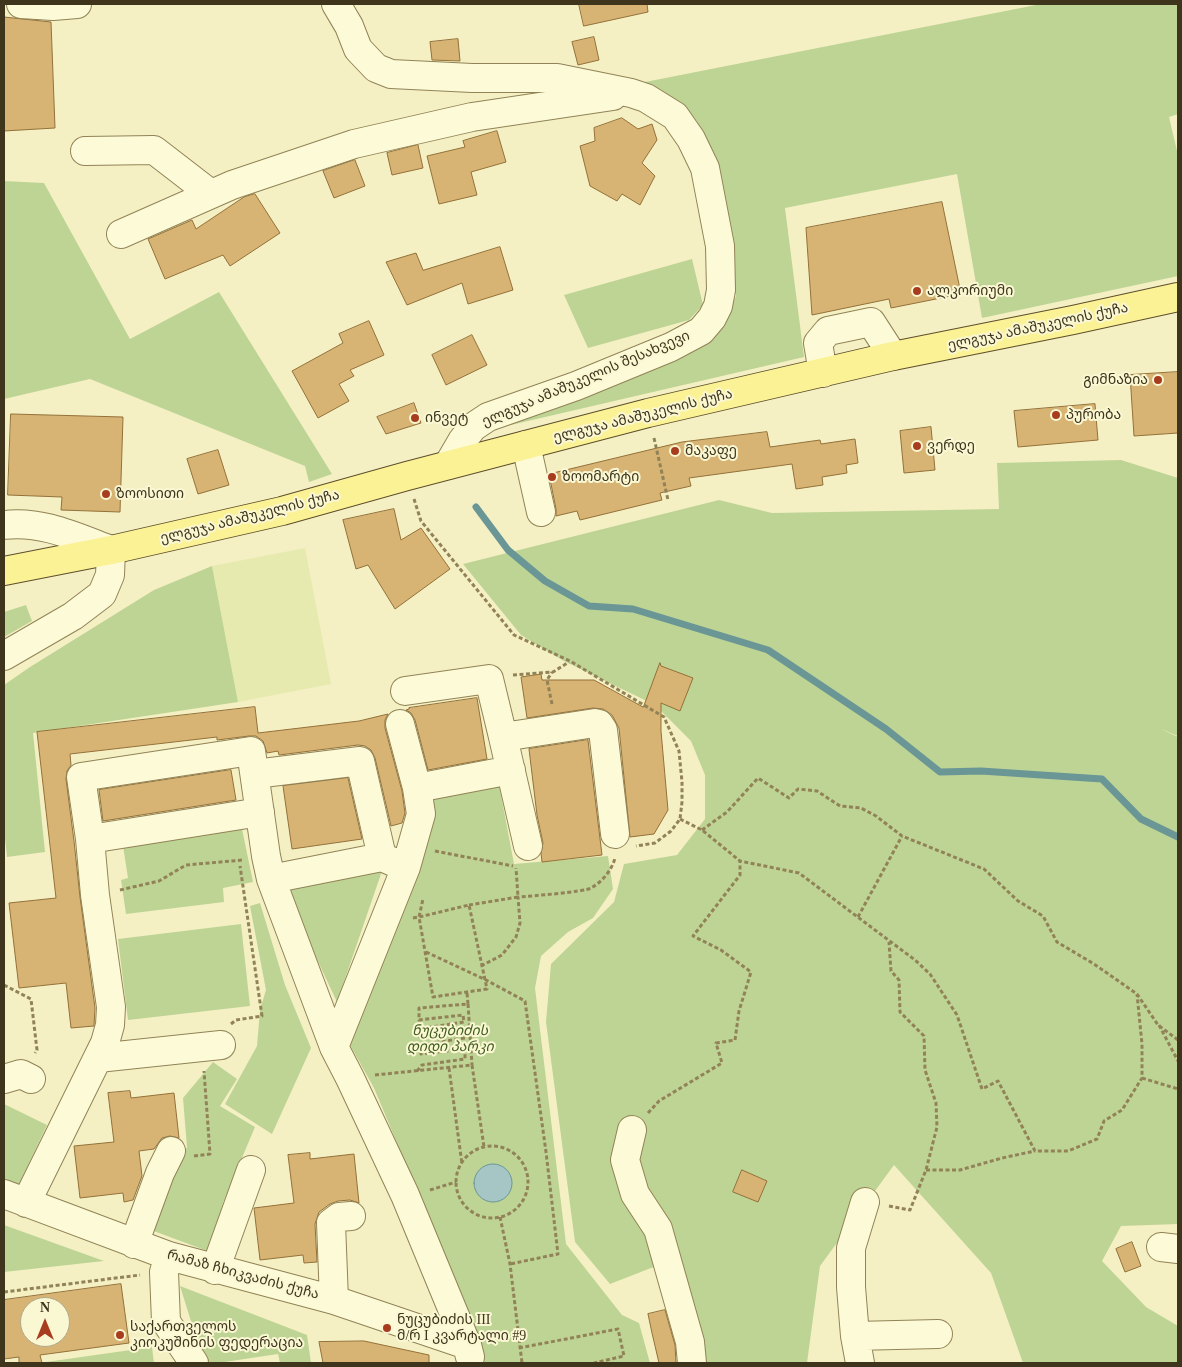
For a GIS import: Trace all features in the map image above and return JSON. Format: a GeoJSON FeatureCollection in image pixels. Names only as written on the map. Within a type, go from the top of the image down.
{"type":"FeatureCollection","features":[{"type":"Feature","properties":{"kind":"main road","name":"ელგუჯა ამაშუკელის ქუჩა"},"geometry":{"type":"LineString","coordinates":[[4,571],[111,550],[282,511],[648,413],[893,356],[1178,297]]}},
{"type":"Feature","properties":{"kind":"street"},"geometry":{"type":"LineString","coordinates":[[21,4],[53,6],[77,4]]}},
{"type":"Feature","properties":{"kind":"street","name":"ელგუჯა ამაშუკელის შესახვევი"},"geometry":{"type":"LineString","coordinates":[[336,4],[349,26],[358,49],[376,68],[392,74],[472,78],[558,78],[631,93],[646,98],[675,116],[691,138],[705,168],[720,246],[721,290],[718,306],[712,318],[701,331],[671,346],[576,386],[488,417],[473,427],[448,465]]}},
{"type":"Feature","properties":{"kind":"street"},"geometry":{"type":"LineString","coordinates":[[121,234],[232,185],[354,144],[472,117],[631,93]]}},
{"type":"Feature","properties":{"kind":"street"},"geometry":{"type":"LineString","coordinates":[[85,151],[154,150],[211,194]]}},
{"type":"Feature","properties":{"kind":"street"},"geometry":{"type":"LineString","coordinates":[[823,373],[818,343],[828,331],[871,322],[893,356]]}},
{"type":"Feature","properties":{"kind":"street"},"geometry":{"type":"LineString","coordinates":[[526,445],[541,512]]}},
{"type":"Feature","properties":{"kind":"street"},"geometry":{"type":"LineString","coordinates":[[4,525],[15,524],[52,528],[111,550],[110,575],[102,594],[73,616],[4,656]]}},
{"type":"Feature","properties":{"kind":"street"},"geometry":{"type":"LineString","coordinates":[[405,691],[489,679],[528,846]]}},
{"type":"Feature","properties":{"kind":"street"},"geometry":{"type":"LineString","coordinates":[[503,736],[595,722],[602,727],[617,840]]}},
{"type":"Feature","properties":{"kind":"street"},"geometry":{"type":"LineString","coordinates":[[268,868],[394,862],[414,841],[422,814],[400,724]]}},
{"type":"Feature","properties":{"kind":"street"},"geometry":{"type":"LineString","coordinates":[[15,1198],[98,1058],[110,1025],[111,1007],[81,777],[251,750],[268,868],[334,1047],[405,1195],[469,1354]]}},
{"type":"Feature","properties":{"kind":"street"},"geometry":{"type":"LineString","coordinates":[[255,774],[360,761],[394,862],[384,926],[334,1047]]}},
{"type":"Feature","properties":{"kind":"street"},"geometry":{"type":"LineString","coordinates":[[416,788],[511,770]]}},
{"type":"Feature","properties":{"kind":"street"},"geometry":{"type":"LineString","coordinates":[[90,839],[260,820]]}},
{"type":"Feature","properties":{"kind":"street"},"geometry":{"type":"LineString","coordinates":[[98,1058],[212,1046]]}},
{"type":"Feature","properties":{"kind":"street"},"geometry":{"type":"LineString","coordinates":[[632,1130],[625,1160],[635,1194],[658,1229],[688,1334],[692,1363]]}},
{"type":"Feature","properties":{"kind":"street"},"geometry":{"type":"LineString","coordinates":[[134,1244],[169,1155]]}},
{"type":"Feature","properties":{"kind":"street"},"geometry":{"type":"LineString","coordinates":[[215,1270],[251,1170]]}},
{"type":"Feature","properties":{"kind":"street","name":"რამაზ ჩხიკვაძის ქუჩა"},"geometry":{"type":"LineString","coordinates":[[15,1198],[134,1244],[166,1264],[215,1270],[334,1300],[469,1354]]}},
{"type":"Feature","properties":{"kind":"street"},"geometry":{"type":"LineString","coordinates":[[860,1363],[855,1336],[851,1288],[851,1248],[865,1202]]}},
{"type":"Feature","properties":{"kind":"street"},"geometry":{"type":"LineString","coordinates":[[334,1300],[331,1223],[339,1218],[351,1216]]}},
{"type":"Feature","properties":{"kind":"street"},"geometry":{"type":"LineString","coordinates":[[166,1264],[166,1322],[194,1363]]}},
{"type":"Feature","properties":{"kind":"street"},"geometry":{"type":"LineString","coordinates":[[855,1336],[938,1334]]}},
{"type":"Feature","properties":{"kind":"path"},"geometry":{"type":"LineString","coordinates":[[648,413],[668,500]]}},
{"type":"Feature","properties":{"kind":"path"},"geometry":{"type":"LineString","coordinates":[[384,926],[469,905],[518,897],[590,889],[606,875],[613,864],[617,840],[638,846],[655,844],[671,831],[680,819],[682,802],[679,751],[664,718],[570,662],[514,635],[421,521]]}},
{"type":"Feature","properties":{"kind":"path"},"geometry":{"type":"LineString","coordinates":[[489,679],[552,672],[570,662]]}},
{"type":"Feature","properties":{"kind":"path"},"geometry":{"type":"LineString","coordinates":[[552,672],[547,680],[556,729]]}},
{"type":"Feature","properties":{"kind":"path"},"geometry":{"type":"LineString","coordinates":[[702,830],[727,812],[758,778],[789,798],[798,789],[817,790],[840,806],[861,808],[876,816],[902,836],[984,869],[1018,901],[1043,916],[1057,942],[1094,964],[1137,994],[1158,1025],[1178,1061]]}},
{"type":"Feature","properties":{"kind":"path"},"geometry":{"type":"LineString","coordinates":[[680,819],[702,830],[740,861],[799,873],[930,974],[957,1015],[982,1089],[998,1081],[1034,1151]]}},
{"type":"Feature","properties":{"kind":"path"},"geometry":{"type":"LineString","coordinates":[[858,917],[902,836]]}},
{"type":"Feature","properties":{"kind":"path"},"geometry":{"type":"LineString","coordinates":[[414,841],[439,852],[516,867],[520,923],[516,937],[502,955],[482,966]]}},
{"type":"Feature","properties":{"kind":"path"},"geometry":{"type":"LineString","coordinates":[[95,895],[159,881],[186,865],[239,860],[268,868]]}},
{"type":"Feature","properties":{"kind":"path"},"geometry":{"type":"LineString","coordinates":[[169,1155],[210,1154],[212,1046],[236,1020],[262,1016],[239,860]]}},
{"type":"Feature","properties":{"kind":"path"},"geometry":{"type":"LineString","coordinates":[[632,1130],[659,1101],[722,1063],[716,1043],[734,1040],[739,1011],[751,972],[721,950],[693,936],[740,875],[740,861]]}},
{"type":"Feature","properties":{"kind":"path"},"geometry":{"type":"LineString","coordinates":[[419,917],[433,997],[487,989],[469,905]]}},
{"type":"Feature","properties":{"kind":"path"},"geometry":{"type":"LineString","coordinates":[[865,1202],[910,1210],[926,1170],[937,1127],[936,1103],[925,1070],[924,1036],[900,1012],[899,980],[891,971],[889,941]]}},
{"type":"Feature","properties":{"kind":"path"},"geometry":{"type":"LineString","coordinates":[[426,952],[486,980],[525,1001],[558,1254],[510,1264]]}},
{"type":"Feature","properties":{"kind":"path"},"geometry":{"type":"LineString","coordinates":[[4,984],[32,999],[37,1050],[19,1077]]}},
{"type":"Feature","properties":{"kind":"path"},"geometry":{"type":"LineString","coordinates":[[467,993],[472,1066],[484,1147]]}},
{"type":"Feature","properties":{"kind":"path"},"geometry":{"type":"LineString","coordinates":[[926,1170],[960,1170],[1034,1151],[1068,1151],[1097,1139],[1104,1121],[1122,1110],[1142,1078],[1142,1044],[1137,994]]}},
{"type":"Feature","properties":{"kind":"path"},"geometry":{"type":"LineString","coordinates":[[416,1071],[422,1065],[465,1059],[464,1049],[421,1054],[420,1045],[464,1038],[463,1031],[420,1037],[419,1029],[464,1022],[463,1014],[419,1020],[419,1008],[468,1004]]}},
{"type":"Feature","properties":{"kind":"path"},"geometry":{"type":"LineString","coordinates":[[1158,1025],[1178,1040]]}},
{"type":"Feature","properties":{"kind":"path"},"geometry":{"type":"LineString","coordinates":[[350,1078],[472,1066]]}},
{"type":"Feature","properties":{"kind":"path"},"geometry":{"type":"LineString","coordinates":[[448,1068],[462,1164]]}},
{"type":"Feature","properties":{"kind":"path"},"geometry":{"type":"LineString","coordinates":[[1142,1078],[1178,1089]]}},
{"type":"Feature","properties":{"kind":"path"},"geometry":{"type":"LineString","coordinates":[[499,1146],[511,1151],[523,1162],[528,1176],[525,1198],[517,1208],[506,1216],[488,1218],[476,1214],[461,1200],[456,1182],[458,1170],[462,1164],[464,1159],[472,1152],[484,1147],[499,1146]]}},
{"type":"Feature","properties":{"kind":"path"},"geometry":{"type":"LineString","coordinates":[[500,1217],[510,1264],[522,1363]]}},
{"type":"Feature","properties":{"kind":"path"},"geometry":{"type":"LineString","coordinates":[[4,1292],[166,1264]]}},
{"type":"Feature","properties":{"kind":"path"},"geometry":{"type":"LineString","coordinates":[[519,1348],[618,1330],[624,1356],[594,1363]]}},
{"type":"Feature","properties":{"kind":"green space"},"geometry":{"type":"Polygon","coordinates":[[[1041,4],[1178,4],[1178,114],[1169,117],[1178,155],[1178,276],[982,318],[957,174],[785,208],[804,357],[502,427],[515,418],[723,326],[736,296],[716,166],[697,121],[640,83],[1041,4]]]}},
{"type":"Feature","properties":{"kind":"green space"},"geometry":{"type":"Polygon","coordinates":[[[4,181],[44,183],[130,339],[219,292],[332,474],[309,482],[305,466],[90,379],[4,399],[4,181]]]}},
{"type":"Feature","properties":{"kind":"green space"},"geometry":{"type":"Polygon","coordinates":[[[692,259],[703,305],[689,320],[588,348],[564,295],[692,259]]]}},
{"type":"Feature","properties":{"kind":"green space"},"geometry":{"type":"Polygon","coordinates":[[[1121,460],[1178,478],[1178,736],[1161,729],[1178,737],[1178,1224],[1121,1226],[1102,1261],[1146,1307],[1178,1326],[1178,1363],[1023,1363],[991,1273],[894,1165],[820,1266],[807,1363],[700,1363],[678,1260],[610,1284],[575,1242],[546,1022],[551,964],[614,902],[624,864],[677,855],[705,819],[705,775],[691,741],[655,705],[564,661],[521,635],[463,564],[719,500],[772,513],[999,509],[997,463],[1121,460]]]}},
{"type":"Feature","properties":{"kind":"green space"},"geometry":{"type":"Polygon","coordinates":[[[305,548],[331,684],[238,702],[212,566],[305,548]]]}},
{"type":"Feature","properties":{"kind":"green space"},"geometry":{"type":"Polygon","coordinates":[[[212,566],[238,702],[33,733],[45,852],[7,857],[4,829],[4,685],[154,590],[212,566]]]}},
{"type":"Feature","properties":{"kind":"green space"},"geometry":{"type":"Polygon","coordinates":[[[26,605],[32,621],[4,637],[4,612],[26,605]]]}},
{"type":"Feature","properties":{"kind":"green space","name":"ნუცუბიძის დიდი პარკი"},"geometry":{"type":"Polygon","coordinates":[[[498,779],[514,864],[608,856],[613,889],[593,918],[568,932],[541,956],[535,988],[566,1244],[622,1315],[639,1323],[650,1363],[485,1363],[471,1320],[374,1088],[350,1045],[430,791],[498,779]]]}},
{"type":"Feature","properties":{"kind":"green space"},"geometry":{"type":"Polygon","coordinates":[[[242,829],[253,882],[223,888],[224,902],[126,914],[121,880],[128,878],[123,846],[242,829]]]}},
{"type":"Feature","properties":{"kind":"green space"},"geometry":{"type":"Polygon","coordinates":[[[382,871],[337,1002],[283,887],[382,871]]]}},
{"type":"Feature","properties":{"kind":"green space"},"geometry":{"type":"Polygon","coordinates":[[[260,903],[285,985],[311,1048],[272,1134],[225,1104],[257,1046],[260,1010],[266,990],[250,906],[260,903]]]}},
{"type":"Feature","properties":{"kind":"green space"},"geometry":{"type":"Polygon","coordinates":[[[241,924],[250,1006],[128,1020],[118,939],[241,924]]]}},
{"type":"Feature","properties":{"kind":"green space"},"geometry":{"type":"Polygon","coordinates":[[[213,1062],[237,1079],[220,1106],[255,1127],[223,1203],[210,1252],[151,1230],[187,1147],[183,1098],[213,1062]]]}},
{"type":"Feature","properties":{"kind":"green space"},"geometry":{"type":"Polygon","coordinates":[[[4,1104],[47,1125],[18,1186],[4,1180],[4,1104]]]}},
{"type":"Feature","properties":{"kind":"green space"},"geometry":{"type":"Polygon","coordinates":[[[4,1225],[104,1261],[4,1272],[4,1225]]]}},
{"type":"Feature","properties":{"kind":"green space"},"geometry":{"type":"Polygon","coordinates":[[[180,1286],[307,1335],[311,1363],[280,1363],[278,1354],[218,1363],[204,1363],[180,1286]]]}},
{"type":"Feature","properties":{"kind":"green space"},"geometry":{"type":"Polygon","coordinates":[[[152,1347],[154,1363],[46,1362],[152,1347]]]}},
{"type":"Feature","properties":{"kind":"water"},"geometry":{"type":"Polygon","coordinates":[[[493,1164],[506,1170],[512,1183],[506,1196],[493,1202],[480,1196],[474,1183],[480,1170],[493,1164]]]}},
{"type":"Feature","properties":{"kind":"building"},"geometry":{"type":"Polygon","coordinates":[[[579,4],[647,4],[648,12],[584,26],[579,4]]]}},
{"type":"Feature","properties":{"kind":"building"},"geometry":{"type":"Polygon","coordinates":[[[4,17],[51,22],[55,128],[4,131],[4,17]]]}},
{"type":"Feature","properties":{"kind":"building"},"geometry":{"type":"Polygon","coordinates":[[[594,37],[599,60],[578,65],[572,42],[594,37]]]}},
{"type":"Feature","properties":{"kind":"building"},"geometry":{"type":"Polygon","coordinates":[[[458,39],[460,61],[432,60],[430,42],[458,39]]]}},
{"type":"Feature","properties":{"kind":"building"},"geometry":{"type":"Polygon","coordinates":[[[622,118],[638,129],[652,124],[657,140],[642,163],[655,176],[640,205],[622,194],[617,201],[590,186],[580,146],[595,141],[594,128],[622,118]]]}},
{"type":"Feature","properties":{"kind":"building"},"geometry":{"type":"Polygon","coordinates":[[[497,131],[506,162],[471,172],[477,195],[439,204],[427,156],[465,147],[463,141],[497,131]]]}},
{"type":"Feature","properties":{"kind":"building"},"geometry":{"type":"Polygon","coordinates":[[[418,145],[423,168],[392,175],[387,153],[418,145]]]}},
{"type":"Feature","properties":{"kind":"building"},"geometry":{"type":"Polygon","coordinates":[[[355,160],[365,186],[334,198],[323,171],[355,160]]]}},
{"type":"Feature","properties":{"kind":"building"},"geometry":{"type":"Polygon","coordinates":[[[255,194],[280,233],[230,266],[223,255],[165,279],[148,239],[192,220],[196,229],[244,197],[255,194]]]}},
{"type":"Feature","properties":{"kind":"building"},"geometry":{"type":"Polygon","coordinates":[[[942,202],[961,294],[891,308],[889,299],[812,315],[806,228],[942,202]]]}},
{"type":"Feature","properties":{"kind":"building"},"geometry":{"type":"Polygon","coordinates":[[[500,247],[513,290],[468,304],[462,283],[407,305],[386,262],[416,253],[423,270],[500,247]]]}},
{"type":"Feature","properties":{"kind":"building"},"geometry":{"type":"Polygon","coordinates":[[[369,321],[384,355],[350,370],[354,376],[339,384],[349,401],[318,418],[292,371],[343,343],[339,334],[369,321]]]}},
{"type":"Feature","properties":{"kind":"building"},"geometry":{"type":"Polygon","coordinates":[[[472,335],[487,365],[446,385],[432,355],[472,335]]]}},
{"type":"Feature","properties":{"kind":"building"},"geometry":{"type":"Polygon","coordinates":[[[1178,372],[1178,433],[1134,436],[1130,375],[1178,372]]]}},
{"type":"Feature","properties":{"kind":"building"},"geometry":{"type":"Polygon","coordinates":[[[414,403],[421,423],[386,434],[377,417],[414,403]]]}},
{"type":"Feature","properties":{"kind":"building"},"geometry":{"type":"Polygon","coordinates":[[[1095,404],[1098,440],[1018,447],[1014,411],[1095,404]]]}},
{"type":"Feature","properties":{"kind":"building"},"geometry":{"type":"Polygon","coordinates":[[[11,414],[123,417],[120,512],[61,510],[62,497],[8,495],[11,414]]]}},
{"type":"Feature","properties":{"kind":"building"},"geometry":{"type":"Polygon","coordinates":[[[931,427],[935,470],[904,473],[900,431],[931,427]]]}},
{"type":"Feature","properties":{"kind":"building"},"geometry":{"type":"Polygon","coordinates":[[[767,432],[770,447],[820,440],[821,444],[855,439],[858,463],[846,465],[847,473],[822,477],[823,485],[796,489],[792,464],[689,478],[691,486],[660,493],[662,500],[580,520],[577,511],[556,516],[549,474],[682,442],[767,432]]]}},
{"type":"Feature","properties":{"kind":"building"},"geometry":{"type":"Polygon","coordinates":[[[218,450],[229,485],[198,494],[187,459],[218,450]]]}},
{"type":"Feature","properties":{"kind":"building"},"geometry":{"type":"Polygon","coordinates":[[[394,509],[401,540],[421,528],[450,569],[395,609],[368,565],[356,569],[343,520],[394,509]]]}},
{"type":"Feature","properties":{"kind":"building"},"geometry":{"type":"Polygon","coordinates":[[[660,663],[661,666],[693,678],[680,711],[661,703],[661,731],[668,810],[654,834],[630,837],[619,728],[612,715],[603,709],[593,708],[527,718],[521,677],[541,674],[542,680],[594,680],[643,707],[660,663]]]}},
{"type":"Feature","properties":{"kind":"building"},"geometry":{"type":"Polygon","coordinates":[[[477,698],[487,759],[428,770],[415,720],[411,713],[406,710],[477,698]]]}},
{"type":"Feature","properties":{"kind":"building"},"geometry":{"type":"Polygon","coordinates":[[[255,707],[258,733],[359,721],[388,714],[385,720],[385,728],[402,791],[405,813],[402,823],[391,826],[375,758],[371,750],[365,746],[358,745],[279,755],[278,751],[267,753],[263,741],[256,736],[249,736],[217,740],[217,737],[70,754],[71,765],[67,771],[66,779],[95,1008],[94,1026],[71,1028],[66,983],[19,988],[9,903],[56,898],[37,732],[255,707]]]}},
{"type":"Feature","properties":{"kind":"building"},"geometry":{"type":"Polygon","coordinates":[[[588,740],[602,855],[542,862],[543,843],[537,815],[529,749],[588,740]]]}},
{"type":"Feature","properties":{"kind":"building"},"geometry":{"type":"Polygon","coordinates":[[[231,770],[236,800],[103,821],[99,790],[231,770]]]}},
{"type":"Feature","properties":{"kind":"building"},"geometry":{"type":"Polygon","coordinates":[[[348,778],[362,839],[292,849],[283,786],[348,778]]]}},
{"type":"Feature","properties":{"kind":"building"},"geometry":{"type":"Polygon","coordinates":[[[130,1091],[131,1098],[174,1093],[179,1138],[170,1136],[162,1138],[154,1149],[139,1151],[142,1176],[133,1200],[124,1202],[123,1193],[80,1198],[74,1146],[114,1142],[108,1093],[130,1091]]]}},
{"type":"Feature","properties":{"kind":"building"},"geometry":{"type":"Polygon","coordinates":[[[310,1153],[310,1159],[354,1154],[359,1203],[350,1200],[338,1201],[319,1212],[315,1224],[317,1262],[304,1263],[303,1255],[260,1260],[254,1208],[294,1203],[288,1155],[310,1153]]]}},
{"type":"Feature","properties":{"kind":"building"},"geometry":{"type":"Polygon","coordinates":[[[742,1170],[767,1181],[758,1202],[733,1192],[742,1170]]]}},
{"type":"Feature","properties":{"kind":"building"},"geometry":{"type":"Polygon","coordinates":[[[1132,1242],[1141,1266],[1125,1272],[1116,1249],[1132,1242]]]}},
{"type":"Feature","properties":{"kind":"building"},"geometry":{"type":"Polygon","coordinates":[[[121,1284],[129,1343],[40,1355],[42,1363],[19,1363],[19,1357],[4,1359],[4,1300],[20,1298],[20,1347],[70,1347],[70,1297],[26,1297],[121,1284]]]}},
{"type":"Feature","properties":{"kind":"building"},"geometry":{"type":"Polygon","coordinates":[[[665,1310],[675,1345],[676,1363],[659,1363],[648,1314],[665,1310]]]}},
{"type":"Feature","properties":{"kind":"building"},"geometry":{"type":"Polygon","coordinates":[[[364,1341],[429,1355],[429,1363],[323,1363],[319,1342],[364,1341]]]}},
{"type":"Feature","properties":{"kind":"waterway"},"geometry":{"type":"LineString","coordinates":[[476,507],[508,550],[545,581],[589,606],[633,609],[768,650],[886,729],[940,772],[981,771],[1102,779],[1141,819],[1178,837]]}},
{"type":"Feature","properties":{"kind":"place","name":"ალკორიუმი"},"geometry":{"type":"Point","coordinates":[917,291]}},
{"type":"Feature","properties":{"kind":"place","name":"გიმნაზია"},"geometry":{"type":"Point","coordinates":[1158,380]}},
{"type":"Feature","properties":{"kind":"place","name":"პურობა"},"geometry":{"type":"Point","coordinates":[1056,415]}},
{"type":"Feature","properties":{"kind":"place","name":"ინვეტ"},"geometry":{"type":"Point","coordinates":[415,418]}},
{"type":"Feature","properties":{"kind":"place","name":"ვერდე"},"geometry":{"type":"Point","coordinates":[917,446]}},
{"type":"Feature","properties":{"kind":"place","name":"მაკაფე"},"geometry":{"type":"Point","coordinates":[675,451]}},
{"type":"Feature","properties":{"kind":"place","name":"ზოომარტი"},"geometry":{"type":"Point","coordinates":[552,477]}},
{"type":"Feature","properties":{"kind":"place","name":"ზოოსითი"},"geometry":{"type":"Point","coordinates":[106,494]}},
{"type":"Feature","properties":{"kind":"place","name":"ნუცუბიძის III მ/რ I კვარტალი #9"},"geometry":{"type":"Point","coordinates":[387,1328]}},
{"type":"Feature","properties":{"kind":"place","name":"საქართველოს კიოკუშინის ფედერაცია"},"geometry":{"type":"Point","coordinates":[120,1335]}}]}
